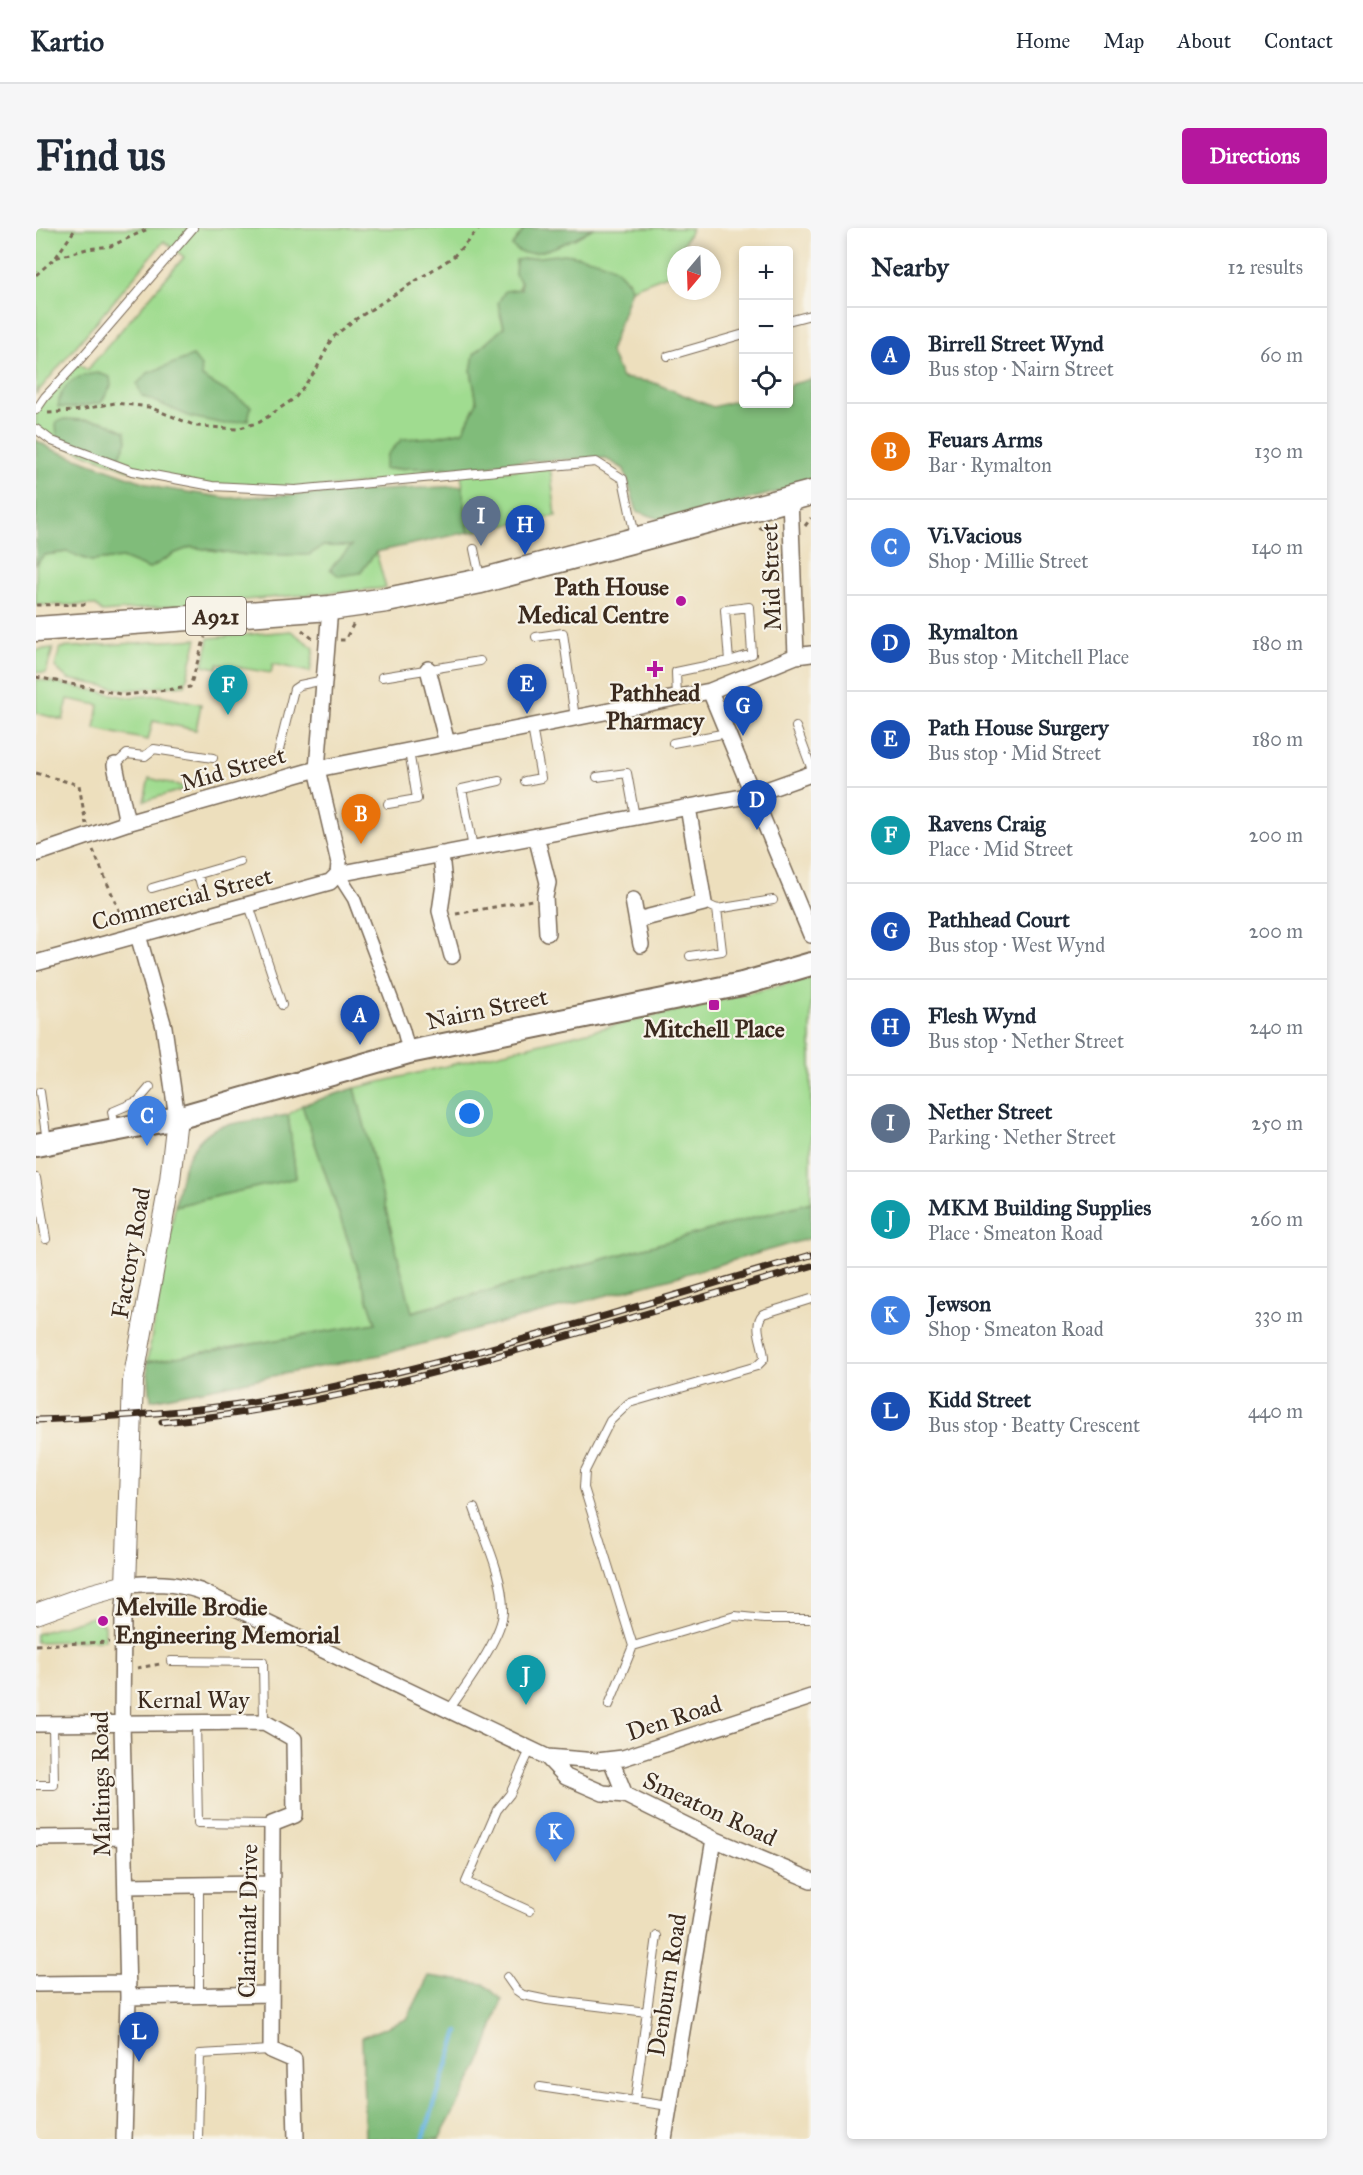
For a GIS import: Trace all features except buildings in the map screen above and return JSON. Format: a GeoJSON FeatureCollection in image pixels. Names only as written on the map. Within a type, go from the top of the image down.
{"type":"FeatureCollection","features":[{"type":"Feature","properties":{"kind":"main road","name":"A921"},"geometry":{"type":"LineString","coordinates":[[36,630],[330,608],[387,600],[482,581],[801,495]]}},
{"type":"Feature","properties":{"kind":"main road","name":"Nairn Street"},"geometry":{"type":"LineString","coordinates":[[41,1144],[177,1118],[409,1052],[742,984],[811,964]]}},
{"type":"Feature","properties":{"kind":"street","name":"Mid Street"},"geometry":{"type":"LineString","coordinates":[[36,854],[127,823],[317,769],[710,691],[804,655],[801,495]]}},
{"type":"Feature","properties":{"kind":"street"},"geometry":{"type":"LineString","coordinates":[[330,608],[317,769],[339,862],[338,874],[354,899],[403,1029],[409,1052]]}},
{"type":"Feature","properties":{"kind":"street"},"geometry":{"type":"LineString","coordinates":[[428,669],[447,743]]}},
{"type":"Feature","properties":{"kind":"street"},"geometry":{"type":"LineString","coordinates":[[710,691],[752,795],[806,904],[811,935]]}},
{"type":"Feature","properties":{"kind":"street"},"geometry":{"type":"LineString","coordinates":[[115,765],[127,823]]}},
{"type":"Feature","properties":{"kind":"street","name":"Commercial Street"},"geometry":{"type":"LineString","coordinates":[[36,963],[134,936],[209,912],[249,905],[330,882],[338,874],[752,795],[811,774]]}},
{"type":"Feature","properties":{"kind":"street"},"geometry":{"type":"LineString","coordinates":[[637,921],[711,906],[688,807]]}},
{"type":"Feature","properties":{"kind":"street"},"geometry":{"type":"LineString","coordinates":[[536,836],[548,883],[545,897],[547,933]]}},
{"type":"Feature","properties":{"kind":"street"},"geometry":{"type":"LineString","coordinates":[[441,854],[444,884],[440,911],[452,956]]}},
{"type":"Feature","properties":{"kind":"street"},"geometry":{"type":"LineString","coordinates":[[633,900],[641,945]]}},
{"type":"Feature","properties":{"kind":"street","name":"Factory Road"},"geometry":{"type":"LineString","coordinates":[[126,1585],[133,1381],[170,1180],[177,1118],[164,1027],[134,936]]}},
{"type":"Feature","properties":{"kind":"street"},"geometry":{"type":"LineString","coordinates":[[36,1614],[89,1595],[126,1585],[159,1582],[200,1591],[448,1712],[547,1757],[566,1777],[603,1793],[625,1796]]}},
{"type":"Feature","properties":{"kind":"street","name":"Maltings Road"},"geometry":{"type":"LineString","coordinates":[[124,2139],[128,1990],[122,1723],[126,1585]]}},
{"type":"Feature","properties":{"kind":"street","name":"Den Road"},"geometry":{"type":"LineString","coordinates":[[547,1757],[597,1761],[623,1758],[811,1697]]}},
{"type":"Feature","properties":{"kind":"street","name":"Kernal Way"},"geometry":{"type":"LineString","coordinates":[[36,1724],[264,1722]]}},
{"type":"Feature","properties":{"kind":"street","name":"Clarimalt Drive"},"geometry":{"type":"LineString","coordinates":[[264,1722],[294,1739],[295,1815],[272,1824],[270,2050]]}},
{"type":"Feature","properties":{"kind":"street","name":"Smeaton Road"},"geometry":{"type":"LineString","coordinates":[[611,1760],[625,1796],[714,1839],[811,1880]]}},
{"type":"Feature","properties":{"kind":"street"},"geometry":{"type":"LineString","coordinates":[[36,1838],[125,1837]]}},
{"type":"Feature","properties":{"kind":"street","name":"Denburn Road"},"geometry":{"type":"LineString","coordinates":[[664,2139],[714,1839]]}},
{"type":"Feature","properties":{"kind":"street"},"geometry":{"type":"LineString","coordinates":[[126,1886],[271,1884]]}},
{"type":"Feature","properties":{"kind":"street"},"geometry":{"type":"LineString","coordinates":[[36,1984],[199,1995],[270,1994]]}},
{"type":"Feature","properties":{"kind":"street"},"geometry":{"type":"LineString","coordinates":[[270,2050],[294,2061],[296,2139]]}},
{"type":"Feature","properties":{"kind":"lane"},"geometry":{"type":"LineString","coordinates":[[36,410],[193,228]]}},
{"type":"Feature","properties":{"kind":"lane"},"geometry":{"type":"LineString","coordinates":[[793,320],[811,315]]}},
{"type":"Feature","properties":{"kind":"lane"},"geometry":{"type":"LineString","coordinates":[[668,356],[739,335]]}},
{"type":"Feature","properties":{"kind":"lane"},"geometry":{"type":"LineString","coordinates":[[36,429],[52,441],[132,471],[212,486],[295,490],[596,462],[623,479],[636,540]]}},
{"type":"Feature","properties":{"kind":"lane"},"geometry":{"type":"LineString","coordinates":[[474,549],[482,581]]}},
{"type":"Feature","properties":{"kind":"lane"},"geometry":{"type":"LineString","coordinates":[[677,698],[676,672],[729,661],[752,654],[748,607],[725,610],[729,661]]}},
{"type":"Feature","properties":{"kind":"lane"},"geometry":{"type":"LineString","coordinates":[[536,637],[562,633],[575,718]]}},
{"type":"Feature","properties":{"kind":"lane"},"geometry":{"type":"LineString","coordinates":[[382,677],[480,661]]}},
{"type":"Feature","properties":{"kind":"lane"},"geometry":{"type":"LineString","coordinates":[[278,754],[294,689],[300,685],[324,680]]}},
{"type":"Feature","properties":{"kind":"lane"},"geometry":{"type":"LineString","coordinates":[[525,781],[541,778],[532,727]]}},
{"type":"Feature","properties":{"kind":"lane"},"geometry":{"type":"LineString","coordinates":[[796,728],[811,767]]}},
{"type":"Feature","properties":{"kind":"lane"},"geometry":{"type":"LineString","coordinates":[[673,743],[727,733]]}},
{"type":"Feature","properties":{"kind":"lane"},"geometry":{"type":"LineString","coordinates":[[115,765],[127,754],[145,756],[154,749],[213,758]]}},
{"type":"Feature","properties":{"kind":"lane"},"geometry":{"type":"LineString","coordinates":[[388,804],[417,799],[409,751]]}},
{"type":"Feature","properties":{"kind":"lane"},"geometry":{"type":"LineString","coordinates":[[597,777],[627,773],[635,817]]}},
{"type":"Feature","properties":{"kind":"lane"},"geometry":{"type":"LineString","coordinates":[[473,848],[462,789],[499,781]]}},
{"type":"Feature","properties":{"kind":"lane"},"geometry":{"type":"LineString","coordinates":[[152,888],[240,862]]}},
{"type":"Feature","properties":{"kind":"lane"},"geometry":{"type":"LineString","coordinates":[[198,874],[201,885]]}},
{"type":"Feature","properties":{"kind":"lane"},"geometry":{"type":"LineString","coordinates":[[690,956],[722,951],[711,906],[773,900]]}},
{"type":"Feature","properties":{"kind":"lane"},"geometry":{"type":"LineString","coordinates":[[249,905],[282,1005]]}},
{"type":"Feature","properties":{"kind":"lane"},"geometry":{"type":"LineString","coordinates":[[115,1130],[112,1113],[138,1101],[150,1087]]}},
{"type":"Feature","properties":{"kind":"lane"},"geometry":{"type":"LineString","coordinates":[[40,1092],[41,1144]]}},
{"type":"Feature","properties":{"kind":"lane"},"geometry":{"type":"LineString","coordinates":[[36,1178],[46,1239]]}},
{"type":"Feature","properties":{"kind":"lane"},"geometry":{"type":"LineString","coordinates":[[609,1705],[633,1646],[584,1488],[585,1471],[610,1421],[629,1404],[757,1366],[764,1359],[758,1325],[759,1318],[763,1314],[811,1299]]}},
{"type":"Feature","properties":{"kind":"lane"},"geometry":{"type":"LineString","coordinates":[[448,1712],[484,1656],[498,1630],[504,1612],[499,1580],[474,1508]]}},
{"type":"Feature","properties":{"kind":"lane"},"geometry":{"type":"LineString","coordinates":[[633,1646],[735,1616],[764,1619],[811,1619]]}},
{"type":"Feature","properties":{"kind":"lane"},"geometry":{"type":"LineString","coordinates":[[171,1661],[263,1662],[264,1722]]}},
{"type":"Feature","properties":{"kind":"lane"},"geometry":{"type":"LineString","coordinates":[[196,1722],[198,1823],[272,1824]]}},
{"type":"Feature","properties":{"kind":"lane"},"geometry":{"type":"LineString","coordinates":[[36,1785],[54,1785],[53,1724]]}},
{"type":"Feature","properties":{"kind":"lane"},"geometry":{"type":"LineString","coordinates":[[530,1750],[510,1794],[497,1810],[466,1882],[530,1911]]}},
{"type":"Feature","properties":{"kind":"lane"},"geometry":{"type":"LineString","coordinates":[[199,1885],[199,1995]]}},
{"type":"Feature","properties":{"kind":"lane"},"geometry":{"type":"LineString","coordinates":[[635,2100],[657,1936]]}},
{"type":"Feature","properties":{"kind":"lane"},"geometry":{"type":"LineString","coordinates":[[507,1977],[516,1990],[523,1995],[647,2012]]}},
{"type":"Feature","properties":{"kind":"lane"},"geometry":{"type":"LineString","coordinates":[[198,2139],[200,2054],[270,2050]]}},
{"type":"Feature","properties":{"kind":"lane"},"geometry":{"type":"LineString","coordinates":[[540,2087],[669,2106]]}},
{"type":"Feature","properties":{"kind":"path"},"geometry":{"type":"LineString","coordinates":[[36,275],[55,258],[75,228]]}},
{"type":"Feature","properties":{"kind":"path"},"geometry":{"type":"LineString","coordinates":[[55,258],[87,249],[111,246],[150,228]]}},
{"type":"Feature","properties":{"kind":"path"},"geometry":{"type":"LineString","coordinates":[[46,414],[115,403],[149,407],[196,426],[237,429],[260,423],[295,398],[316,370],[332,338],[353,321],[453,257],[480,228]]}},
{"type":"Feature","properties":{"kind":"path"},"geometry":{"type":"LineString","coordinates":[[36,605],[95,605]]}},
{"type":"Feature","properties":{"kind":"path"},"geometry":{"type":"LineString","coordinates":[[36,677],[125,695],[190,687],[206,634]]}},
{"type":"Feature","properties":{"kind":"path"},"geometry":{"type":"LineString","coordinates":[[36,773],[79,784],[88,837],[134,936]]}},
{"type":"Feature","properties":{"kind":"path"},"geometry":{"type":"LineString","coordinates":[[441,917],[545,897]]}},
{"type":"Feature","properties":{"kind":"path"},"geometry":{"type":"LineString","coordinates":[[36,1645],[123,1641]]}},
{"type":"Feature","properties":{"kind":"path"},"geometry":{"type":"LineString","coordinates":[[123,1668],[149,1667],[171,1661]]}},
{"type":"Feature","properties":{"kind":"green space"},"geometry":{"type":"Polygon","coordinates":[[[36,228],[525,228],[512,246],[574,239],[593,228],[692,228],[681,246],[667,246],[667,275],[631,289],[628,280],[533,259],[517,260],[519,290],[500,315],[504,327],[471,371],[477,402],[463,431],[435,437],[387,455],[384,469],[490,466],[492,472],[550,466],[556,516],[469,532],[461,474],[295,490],[212,486],[132,471],[52,441],[36,429],[36,410],[77,363],[87,370],[184,257],[164,241],[36,394],[36,228]]]}},
{"type":"Feature","properties":{"kind":"green space"},"geometry":{"type":"Polygon","coordinates":[[[525,228],[593,228],[558,246],[528,253],[519,252],[512,246],[525,228]]]}},
{"type":"Feature","properties":{"kind":"green space"},"geometry":{"type":"Polygon","coordinates":[[[565,254],[604,263],[620,273],[631,289],[610,352],[622,378],[652,382],[713,407],[739,400],[739,408],[793,408],[793,384],[811,379],[811,483],[662,520],[637,511],[624,469],[605,458],[510,462],[490,466],[384,469],[387,455],[402,439],[435,437],[463,431],[477,402],[471,371],[474,354],[504,327],[498,303],[505,291],[521,289],[521,282],[515,274],[516,260],[565,254]]]}},
{"type":"Feature","properties":{"kind":"green space"},"geometry":{"type":"Polygon","coordinates":[[[193,356],[201,366],[202,377],[251,406],[248,420],[225,424],[191,417],[142,396],[137,384],[148,373],[193,356]]]}},
{"type":"Feature","properties":{"kind":"green space"},"geometry":{"type":"Polygon","coordinates":[[[98,373],[110,377],[111,386],[101,403],[70,408],[58,407],[62,392],[70,382],[98,373]]]}},
{"type":"Feature","properties":{"kind":"green space"},"geometry":{"type":"Polygon","coordinates":[[[65,419],[103,421],[125,431],[127,441],[119,457],[113,458],[57,437],[56,422],[65,419]]]}},
{"type":"Feature","properties":{"kind":"green space"},"geometry":{"type":"Polygon","coordinates":[[[36,440],[51,449],[160,488],[228,498],[462,486],[469,532],[376,552],[360,573],[339,576],[330,569],[351,546],[323,546],[309,555],[246,555],[191,547],[173,554],[149,569],[122,558],[91,561],[67,552],[44,555],[36,564],[36,440]]]}},
{"type":"Feature","properties":{"kind":"green space"},"geometry":{"type":"Polygon","coordinates":[[[323,546],[352,546],[331,570],[376,552],[386,588],[102,612],[95,605],[36,605],[36,564],[44,555],[67,552],[91,561],[122,558],[149,569],[173,554],[191,547],[246,555],[323,546]]]}},
{"type":"Feature","properties":{"kind":"green space"},"geometry":{"type":"Polygon","coordinates":[[[291,631],[314,648],[310,672],[273,664],[271,673],[218,664],[217,668],[203,665],[209,638],[291,631]]]}},
{"type":"Feature","properties":{"kind":"green space"},"geometry":{"type":"Polygon","coordinates":[[[197,639],[185,685],[126,690],[68,679],[55,667],[60,648],[197,639]]]}},
{"type":"Feature","properties":{"kind":"green space"},"geometry":{"type":"Polygon","coordinates":[[[53,648],[46,673],[36,672],[36,650],[53,648]]]}},
{"type":"Feature","properties":{"kind":"green space"},"geometry":{"type":"Polygon","coordinates":[[[36,679],[127,697],[162,695],[201,704],[196,730],[153,721],[148,740],[95,729],[99,705],[68,699],[63,720],[36,713],[36,679]]]}},
{"type":"Feature","properties":{"kind":"green space"},"geometry":{"type":"Polygon","coordinates":[[[149,778],[189,788],[144,801],[149,778]]]}},
{"type":"Feature","properties":{"kind":"green space"},"geometry":{"type":"Polygon","coordinates":[[[811,978],[811,1202],[411,1312],[355,1088],[811,978]]]}},
{"type":"Feature","properties":{"kind":"green space"},"geometry":{"type":"Polygon","coordinates":[[[355,1088],[412,1312],[811,1202],[811,1238],[672,1278],[380,1355],[151,1400],[147,1362],[376,1323],[302,1105],[355,1088]]]}},
{"type":"Feature","properties":{"kind":"green space"},"geometry":{"type":"Polygon","coordinates":[[[302,1105],[376,1323],[147,1362],[175,1206],[296,1178],[288,1115],[302,1105]]]}},
{"type":"Feature","properties":{"kind":"green space"},"geometry":{"type":"Polygon","coordinates":[[[288,1115],[296,1178],[175,1206],[186,1162],[204,1136],[219,1127],[288,1115]]]}},
{"type":"Feature","properties":{"kind":"green space"},"geometry":{"type":"Polygon","coordinates":[[[92,1617],[105,1625],[105,1640],[36,1642],[36,1634],[92,1617]]]}},
{"type":"Feature","properties":{"kind":"green space"},"geometry":{"type":"Polygon","coordinates":[[[429,1976],[484,1984],[502,2000],[480,2064],[439,2139],[365,2139],[362,2037],[407,2019],[429,1976]]]}},
{"type":"Feature","properties":{"kind":"waterway"},"geometry":{"type":"LineString","coordinates":[[423,2139],[458,2032]]}},
{"type":"Feature","properties":{"kind":"railway"},"geometry":{"type":"LineString","coordinates":[[36,1420],[216,1407],[276,1398],[343,1384],[478,1352],[811,1255]]}},
{"type":"Feature","properties":{"kind":"railway"},"geometry":{"type":"LineString","coordinates":[[162,1422],[267,1409],[422,1376],[811,1266]]}},
{"type":"Feature","properties":{"kind":"place","name":"Nether Street"},"geometry":{"type":"Point","coordinates":[481,546]}},
{"type":"Feature","properties":{"kind":"place","name":"Flesh Wynd"},"geometry":{"type":"Point","coordinates":[525,555]}},
{"type":"Feature","properties":{"kind":"place","name":"Path House Medical Centre"},"geometry":{"type":"Point","coordinates":[681,601]}},
{"type":"Feature","properties":{"kind":"place","name":"Pathhead Pharmacy"},"geometry":{"type":"Point","coordinates":[655,669]}},
{"type":"Feature","properties":{"kind":"place","name":"Path House Surgery"},"geometry":{"type":"Point","coordinates":[527,714]}},
{"type":"Feature","properties":{"kind":"place","name":"Ravens Craig"},"geometry":{"type":"Point","coordinates":[228,715]}},
{"type":"Feature","properties":{"kind":"place","name":"Pathhead Court"},"geometry":{"type":"Point","coordinates":[743,736]}},
{"type":"Feature","properties":{"kind":"place","name":"Rymalton"},"geometry":{"type":"Point","coordinates":[757,830]}},
{"type":"Feature","properties":{"kind":"place","name":"Feuars Arms"},"geometry":{"type":"Point","coordinates":[361,844]}},
{"type":"Feature","properties":{"kind":"place","name":"Mitchell Place"},"geometry":{"type":"Point","coordinates":[714,1005]}},
{"type":"Feature","properties":{"kind":"place","name":"Birrell Street Wynd"},"geometry":{"type":"Point","coordinates":[360,1045]}},
{"type":"Feature","properties":{"kind":"place","name":"Vi.Vacious"},"geometry":{"type":"Point","coordinates":[147,1146]}},
{"type":"Feature","properties":{"kind":"place","name":"Melville Brodie Engineering Memorial"},"geometry":{"type":"Point","coordinates":[103,1621]}},
{"type":"Feature","properties":{"kind":"place","name":"MKM Building Supplies"},"geometry":{"type":"Point","coordinates":[526,1705]}},
{"type":"Feature","properties":{"kind":"place","name":"Jewson"},"geometry":{"type":"Point","coordinates":[555,1862]}},
{"type":"Feature","properties":{"kind":"place","name":"Kidd Street"},"geometry":{"type":"Point","coordinates":[139,2062]}}]}
